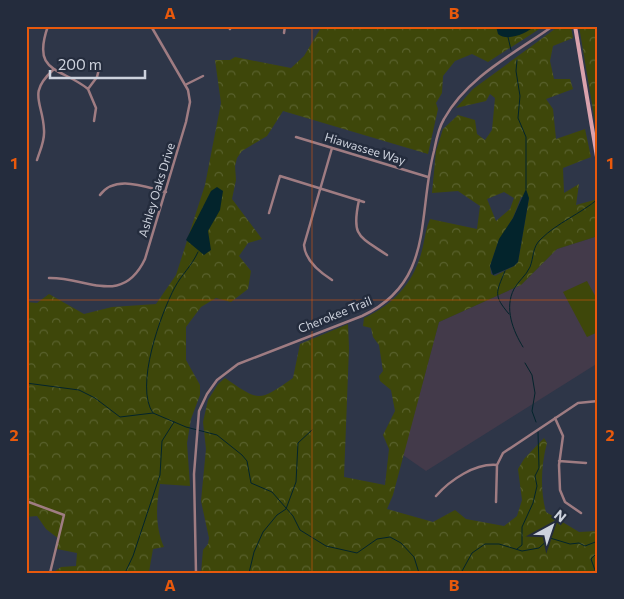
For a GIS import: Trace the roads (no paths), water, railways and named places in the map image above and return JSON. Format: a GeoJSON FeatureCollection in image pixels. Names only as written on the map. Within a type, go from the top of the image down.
{"type":"FeatureCollection","features":[{"type":"Feature","properties":{"kind":"street"},"geometry":{"type":"LineString","coordinates":[[48,26],[43,51],[53,70],[88,89],[96,108],[94,122]]}},
{"type":"Feature","properties":{"kind":"street","name":"Ashley Oaks Drive"},"geometry":{"type":"LineString","coordinates":[[49,278],[98,286],[118,285],[129,281],[145,259],[189,108],[189,96],[185,84],[151,26]]}},
{"type":"Feature","properties":{"kind":"street"},"geometry":{"type":"LineString","coordinates":[[284,33],[285,26]]}},
{"type":"Feature","properties":{"kind":"street","name":"Cherokee Trail"},"geometry":{"type":"LineString","coordinates":[[196,573],[194,495],[196,438],[198,416],[207,394],[228,370],[248,360],[362,316],[377,308],[398,292],[408,278],[415,259],[428,177],[440,128],[452,105],[473,82],[553,26]]}},
{"type":"Feature","properties":{"kind":"street"},"geometry":{"type":"LineString","coordinates":[[574,26],[598,162]]}},
{"type":"Feature","properties":{"kind":"street"},"geometry":{"type":"LineString","coordinates":[[88,89],[97,77],[99,69]]}},
{"type":"Feature","properties":{"kind":"street"},"geometry":{"type":"LineString","coordinates":[[36,160],[44,133],[38,103],[38,92],[43,80],[53,70]]}},
{"type":"Feature","properties":{"kind":"street"},"geometry":{"type":"LineString","coordinates":[[185,84],[203,76]]}},
{"type":"Feature","properties":{"kind":"street","name":"Hiawassee Way"},"geometry":{"type":"LineString","coordinates":[[296,137],[428,177]]}},
{"type":"Feature","properties":{"kind":"street"},"geometry":{"type":"LineString","coordinates":[[332,148],[304,241],[304,249],[313,263],[332,280]]}},
{"type":"Feature","properties":{"kind":"street"},"geometry":{"type":"LineString","coordinates":[[269,213],[280,176],[364,202]]}},
{"type":"Feature","properties":{"kind":"street"},"geometry":{"type":"LineString","coordinates":[[100,195],[106,187],[125,183],[166,192]]}},
{"type":"Feature","properties":{"kind":"street"},"geometry":{"type":"LineString","coordinates":[[359,200],[355,222],[358,233],[366,241],[387,255]]}},
{"type":"Feature","properties":{"kind":"street"},"geometry":{"type":"LineString","coordinates":[[496,502],[497,465],[507,449],[578,403],[598,401]]}},
{"type":"Feature","properties":{"kind":"street"},"geometry":{"type":"LineString","coordinates":[[555,418],[564,436],[560,462],[560,490],[563,500],[581,513]]}},
{"type":"Feature","properties":{"kind":"street"},"geometry":{"type":"LineString","coordinates":[[560,462],[586,463]]}},
{"type":"Feature","properties":{"kind":"street"},"geometry":{"type":"LineString","coordinates":[[436,496],[442,489],[478,466],[497,465]]}},
{"type":"Feature","properties":{"kind":"street"},"geometry":{"type":"LineString","coordinates":[[26,501],[64,515],[50,573]]}},
{"type":"Feature","properties":{"kind":"water"},"geometry":{"type":"Polygon","coordinates":[[[496,26],[535,26],[522,34],[507,37],[498,34],[496,26]]]}},
{"type":"Feature","properties":{"kind":"water"},"geometry":{"type":"Polygon","coordinates":[[[217,187],[223,191],[220,210],[208,231],[211,250],[204,255],[186,240],[211,191],[217,187]]]}},
{"type":"Feature","properties":{"kind":"water"},"geometry":{"type":"Polygon","coordinates":[[[526,189],[529,198],[518,262],[514,266],[493,275],[490,266],[499,239],[513,218],[526,189]]]}},
{"type":"Feature","properties":{"kind":"waterway"},"geometry":{"type":"LineString","coordinates":[[508,37],[511,50]]}},
{"type":"Feature","properties":{"kind":"waterway"},"geometry":{"type":"LineString","coordinates":[[517,60],[516,71],[520,96],[518,118],[526,137],[526,189]]}},
{"type":"Feature","properties":{"kind":"waterway"},"geometry":{"type":"LineString","coordinates":[[523,347],[511,319],[511,296],[530,267],[536,245],[554,228],[598,199]]}},
{"type":"Feature","properties":{"kind":"waterway"},"geometry":{"type":"LineString","coordinates":[[153,413],[148,401],[146,386],[157,331],[169,299],[198,252]]}},
{"type":"Feature","properties":{"kind":"waterway"},"geometry":{"type":"LineString","coordinates":[[505,271],[498,289],[498,298],[509,314]]}},
{"type":"Feature","properties":{"kind":"waterway"},"geometry":{"type":"LineString","coordinates":[[525,363],[532,375],[535,393],[532,411],[536,422]]}},
{"type":"Feature","properties":{"kind":"waterway"},"geometry":{"type":"LineString","coordinates":[[26,383],[79,390],[95,398],[120,417],[153,413],[186,427],[217,435],[247,461],[251,483],[272,492],[293,516],[300,530],[326,546],[357,553],[377,539],[390,537],[401,543],[414,557],[419,573]]}},
{"type":"Feature","properties":{"kind":"waterway"},"geometry":{"type":"LineString","coordinates":[[125,573],[133,556],[160,475],[162,441],[174,422]]}},
{"type":"Feature","properties":{"kind":"waterway"},"geometry":{"type":"LineString","coordinates":[[249,573],[254,552],[263,532],[277,515],[286,509],[296,482],[298,443],[312,430]]}},
{"type":"Feature","properties":{"kind":"waterway"},"geometry":{"type":"LineString","coordinates":[[517,549],[522,545],[522,527],[533,503],[537,486],[535,476],[539,468],[538,432]]}},
{"type":"Feature","properties":{"kind":"waterway"},"geometry":{"type":"LineString","coordinates":[[461,573],[472,553],[485,544],[499,544],[522,551],[539,548],[550,538],[570,544],[579,543],[585,546],[598,541]]}},
{"type":"Feature","properties":{"kind":"waterway"},"geometry":{"type":"LineString","coordinates":[[596,573],[591,559],[598,552]]}}]}
